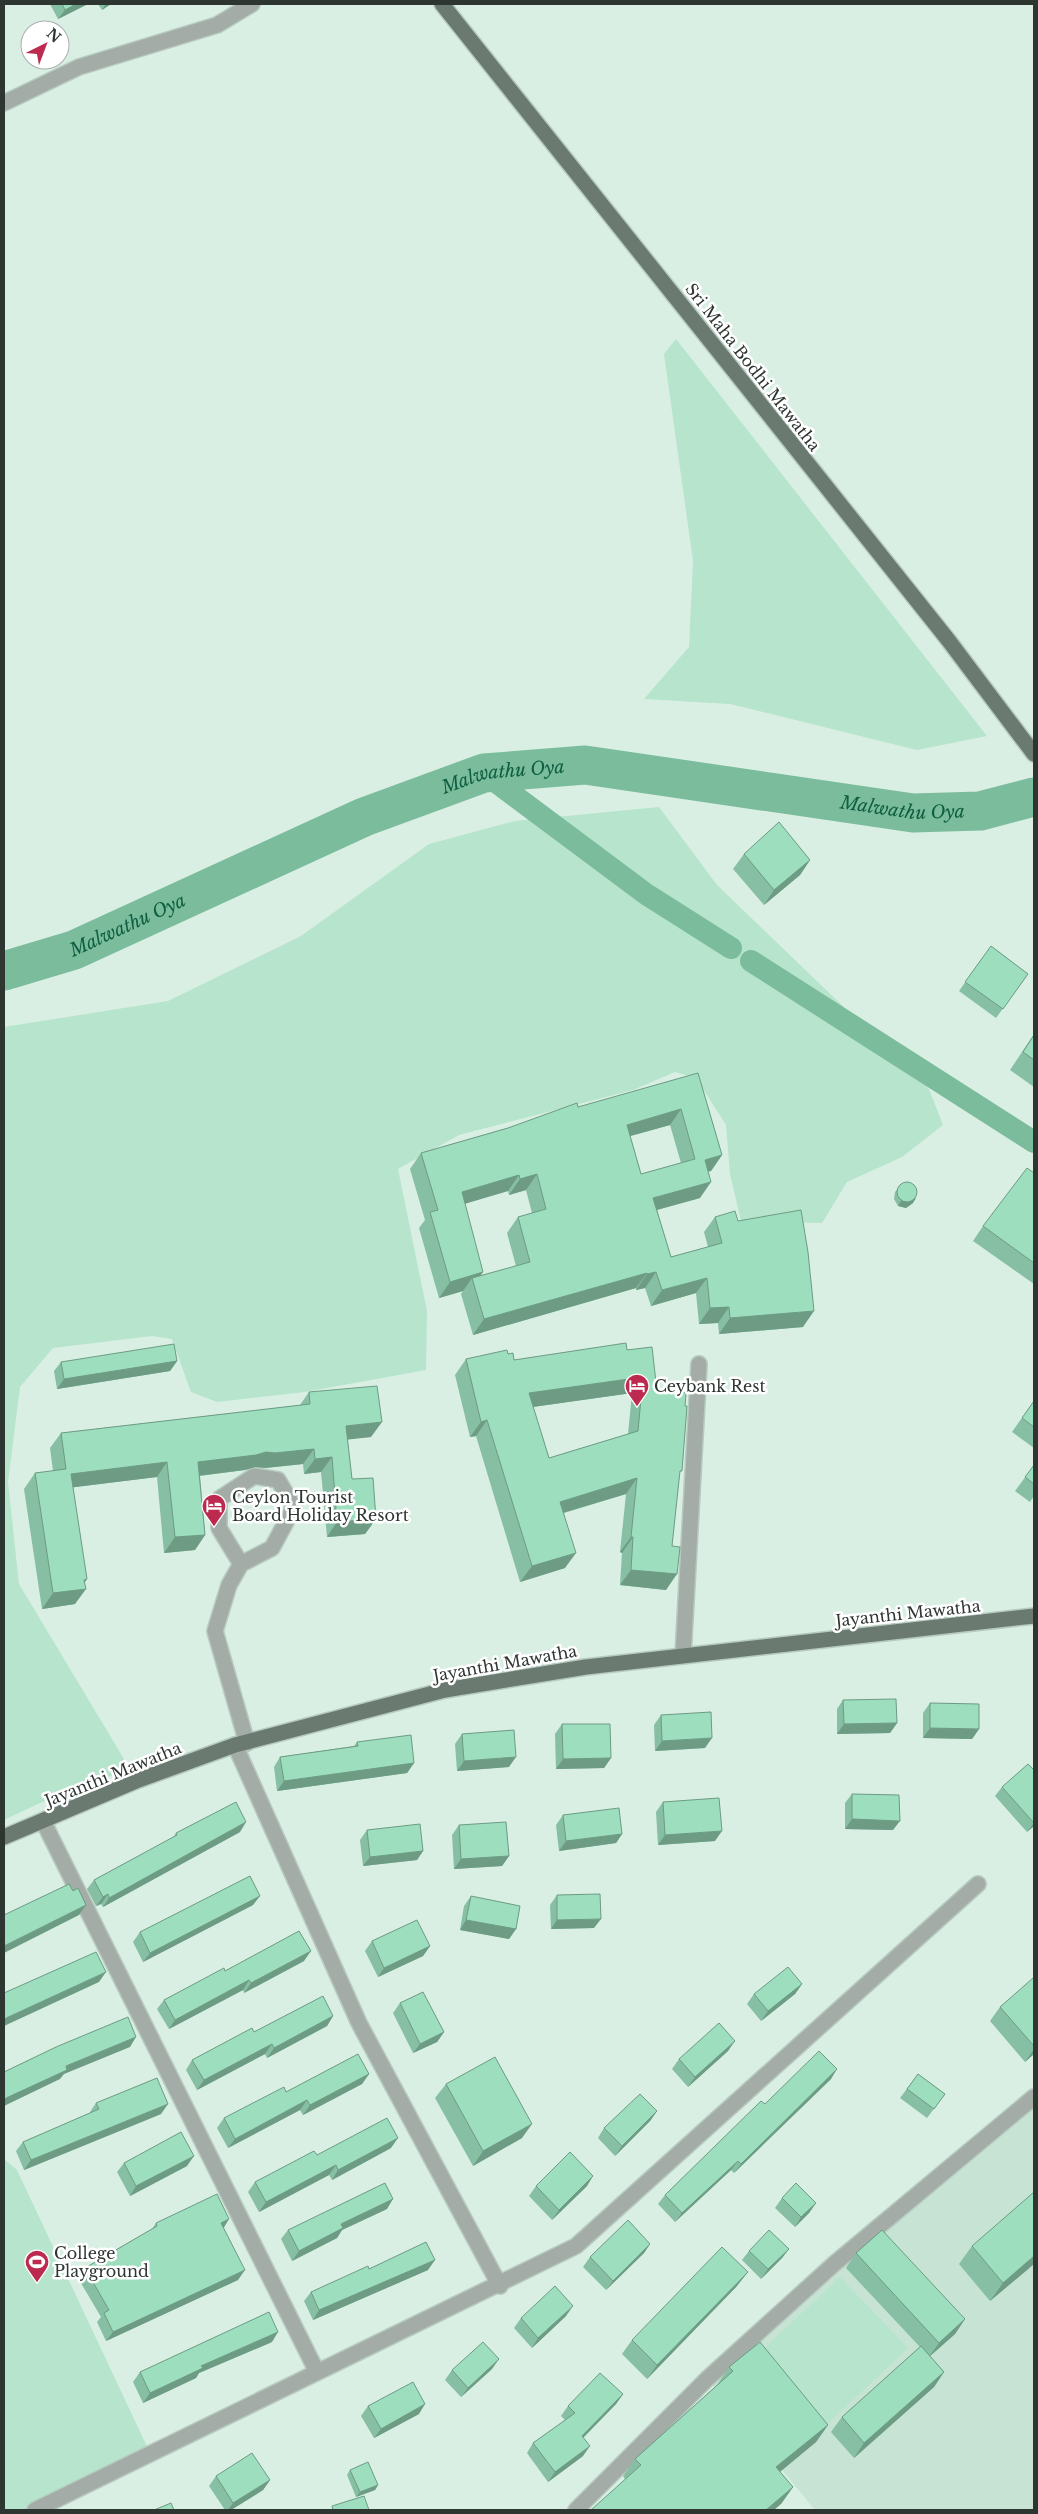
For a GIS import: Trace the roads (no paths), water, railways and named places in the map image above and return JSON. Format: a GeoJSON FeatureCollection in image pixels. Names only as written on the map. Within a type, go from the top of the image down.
{"type":"FeatureCollection","features":[{"type":"Feature","properties":{"kind":"main road","name":"Sri Maha Bodhi Mawatha"},"geometry":{"type":"LineString","coordinates":[[442,4],[949,641],[1034,754]]}},
{"type":"Feature","properties":{"kind":"main road","name":"Jayanthi Mawatha"},"geometry":{"type":"LineString","coordinates":[[4,1837],[136,1781],[241,1744],[445,1690],[586,1667],[1034,1616]]}},
{"type":"Feature","properties":{"kind":"street"},"geometry":{"type":"LineString","coordinates":[[4,103],[79,67],[217,25],[252,4]]}},
{"type":"Feature","properties":{"kind":"street"},"geometry":{"type":"LineString","coordinates":[[683,1656],[699,1364]]}},
{"type":"Feature","properties":{"kind":"street"},"geometry":{"type":"LineString","coordinates":[[241,1564],[219,1528],[219,1499],[254,1476],[278,1480],[294,1508],[272,1548],[241,1564],[229,1585],[215,1631],[241,1744],[359,2023],[500,2286]]}},
{"type":"Feature","properties":{"kind":"street"},"geometry":{"type":"LineString","coordinates":[[43,1820],[317,2372]]}},
{"type":"Feature","properties":{"kind":"street"},"geometry":{"type":"LineString","coordinates":[[35,2510],[317,2372],[500,2286],[576,2246],[978,1884]]}},
{"type":"Feature","properties":{"kind":"street"},"geometry":{"type":"LineString","coordinates":[[576,2510],[682,2403],[834,2264],[1034,2097]]}},
{"type":"Feature","properties":{"kind":"waterway","name":"Malwathu Oya"},"geometry":{"type":"LineString","coordinates":[[4,971],[74,950],[364,817],[484,773],[585,765],[913,813],[980,811],[1034,797]]}},
{"type":"Feature","properties":{"kind":"waterway"},"geometry":{"type":"LineString","coordinates":[[484,773],[646,894],[731,948]]}},
{"type":"Feature","properties":{"kind":"waterway"},"geometry":{"type":"LineString","coordinates":[[751,961],[1034,1142]]}},
{"type":"Feature","properties":{"kind":"place","name":"Ceybank Rest"},"geometry":{"type":"Point","coordinates":[637,1407]}},
{"type":"Feature","properties":{"kind":"place","name":"Ceylon Tourist Board Holiday Resort"},"geometry":{"type":"Point","coordinates":[214,1527]}},
{"type":"Feature","properties":{"kind":"place","name":"College Playground"},"geometry":{"type":"Point","coordinates":[37,2283]}}]}
